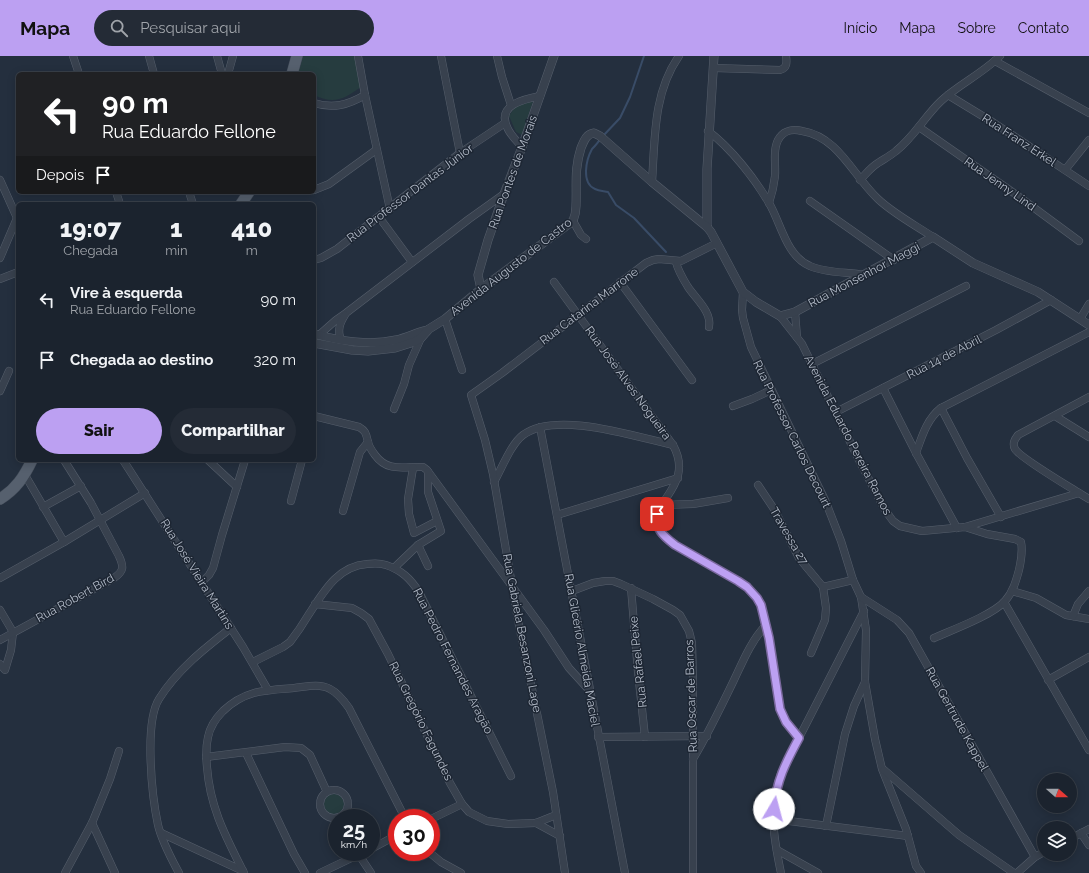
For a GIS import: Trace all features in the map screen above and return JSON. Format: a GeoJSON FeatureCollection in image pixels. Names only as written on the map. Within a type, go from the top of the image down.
{"type":"FeatureCollection","features":[{"type":"Feature","properties":{"kind":"main road"},"geometry":{"type":"LineString","coordinates":[[293,72],[297,56]]}},
{"type":"Feature","properties":{"kind":"main road"},"geometry":{"type":"LineString","coordinates":[[0,499],[18,485],[31,462]]}},
{"type":"Feature","properties":{"kind":"street"},"geometry":{"type":"LineString","coordinates":[[73,56],[78,72]]}},
{"type":"Feature","properties":{"kind":"street"},"geometry":{"type":"LineString","coordinates":[[149,56],[153,72]]}},
{"type":"Feature","properties":{"kind":"street"},"geometry":{"type":"LineString","coordinates":[[217,56],[221,72]]}},
{"type":"Feature","properties":{"kind":"street"},"geometry":{"type":"LineString","coordinates":[[229,72],[233,56]]}},
{"type":"Feature","properties":{"kind":"street"},"geometry":{"type":"LineString","coordinates":[[358,56],[376,150],[390,209]]}},
{"type":"Feature","properties":{"kind":"street"},"geometry":{"type":"LineString","coordinates":[[441,56],[460,153]]}},
{"type":"Feature","properties":{"kind":"street"},"geometry":{"type":"LineString","coordinates":[[498,56],[504,84],[511,105]]}},
{"type":"Feature","properties":{"kind":"street","name":"Rua Pontes de Morais"},"geometry":{"type":"LineString","coordinates":[[481,289],[478,275],[488,240],[554,56]]}},
{"type":"Feature","properties":{"kind":"street"},"geometry":{"type":"LineString","coordinates":[[679,56],[668,75],[658,102],[652,182],[707,227]]}},
{"type":"Feature","properties":{"kind":"street"},"geometry":{"type":"LineString","coordinates":[[707,227],[708,131],[714,56]]}},
{"type":"Feature","properties":{"kind":"street"},"geometry":{"type":"LineString","coordinates":[[714,68],[780,70],[786,66],[786,56]]}},
{"type":"Feature","properties":{"kind":"street"},"geometry":{"type":"LineString","coordinates":[[860,180],[872,167],[896,151],[919,127],[936,106],[948,95],[998,58],[1089,113]]}},
{"type":"Feature","properties":{"kind":"street"},"geometry":{"type":"LineString","coordinates":[[316,103],[340,106],[350,103],[365,95]]}},
{"type":"Feature","properties":{"kind":"street","name":"Rua Franz Erkel"},"geometry":{"type":"LineString","coordinates":[[948,95],[994,123],[1089,186]]}},
{"type":"Feature","properties":{"kind":"street"},"geometry":{"type":"LineString","coordinates":[[522,147],[507,128],[505,123],[506,113],[511,105],[522,100],[540,96]]}},
{"type":"Feature","properties":{"kind":"street","name":"Rua Professor Dantas Júnior"},"geometry":{"type":"LineString","coordinates":[[316,259],[337,249],[460,153],[505,123]]}},
{"type":"Feature","properties":{"kind":"street","name":"Rua Jenny Lind"},"geometry":{"type":"LineString","coordinates":[[919,127],[1018,196],[1079,241]]}},
{"type":"Feature","properties":{"kind":"street"},"geometry":{"type":"LineString","coordinates":[[769,203],[775,176],[776,147],[780,136],[789,131],[799,130],[809,132],[827,141],[837,150],[860,180],[879,200],[933,238],[973,263],[1023,285],[1051,300],[1089,325]]}},
{"type":"Feature","properties":{"kind":"street"},"geometry":{"type":"LineString","coordinates":[[708,131],[736,158],[769,203],[794,254],[810,266],[836,272],[848,272],[864,275]]}},
{"type":"Feature","properties":{"kind":"street","name":"Avenida Augusto de Castro"},"geometry":{"type":"LineString","coordinates":[[317,334],[341,340],[363,343],[382,342],[398,340],[429,329],[445,319],[481,289],[573,221],[576,205],[576,169],[578,157],[588,134],[596,133],[652,182]]}},
{"type":"Feature","properties":{"kind":"street"},"geometry":{"type":"LineString","coordinates":[[1065,170],[1089,140]]}},
{"type":"Feature","properties":{"kind":"street"},"geometry":{"type":"LineString","coordinates":[[316,189],[329,184],[376,150]]}},
{"type":"Feature","properties":{"kind":"street"},"geometry":{"type":"LineString","coordinates":[[0,180],[16,217]]}},
{"type":"Feature","properties":{"kind":"street"},"geometry":{"type":"LineString","coordinates":[[317,334],[504,194]]}},
{"type":"Feature","properties":{"kind":"street"},"geometry":{"type":"LineString","coordinates":[[810,201],[894,260]]}},
{"type":"Feature","properties":{"kind":"street"},"geometry":{"type":"LineString","coordinates":[[379,217],[412,262]]}},
{"type":"Feature","properties":{"kind":"street"},"geometry":{"type":"LineString","coordinates":[[0,258],[16,221]]}},
{"type":"Feature","properties":{"kind":"street"},"geometry":{"type":"LineString","coordinates":[[573,221],[581,235],[586,239]]}},
{"type":"Feature","properties":{"kind":"street","name":"Avenida Eduardo Pereira Ramos"},"geometry":{"type":"LineString","coordinates":[[707,227],[743,292],[756,302],[780,316],[797,337],[812,364],[874,490],[893,521],[900,526],[922,531],[961,528],[1015,539],[1021,542],[1022,555],[1020,567],[1012,591]]}},
{"type":"Feature","properties":{"kind":"street","name":"Rua Monsenhor Maggi"},"geometry":{"type":"LineString","coordinates":[[795,312],[933,238]]}},
{"type":"Feature","properties":{"kind":"street","name":"Rua Catarina Marrone"},"geometry":{"type":"LineString","coordinates":[[471,395],[646,263],[654,260],[666,259],[676,262],[681,261],[717,243]]}},
{"type":"Feature","properties":{"kind":"street"},"geometry":{"type":"LineString","coordinates":[[676,262],[682,277],[706,312],[710,327]]}},
{"type":"Feature","properties":{"kind":"street"},"geometry":{"type":"LineString","coordinates":[[836,272],[845,285]]}},
{"type":"Feature","properties":{"kind":"street"},"geometry":{"type":"LineString","coordinates":[[0,279],[16,273]]}},
{"type":"Feature","properties":{"kind":"street","name":"Rua José Alves Nogueira"},"geometry":{"type":"LineString","coordinates":[[554,282],[673,445],[677,453],[679,463],[678,478]]}},
{"type":"Feature","properties":{"kind":"street"},"geometry":{"type":"LineString","coordinates":[[620,282],[692,380]]}},
{"type":"Feature","properties":{"kind":"street"},"geometry":{"type":"LineString","coordinates":[[812,364],[966,286]]}},
{"type":"Feature","properties":{"kind":"street","name":"Rua Professor Carlos Decourt"},"geometry":{"type":"LineString","coordinates":[[743,292],[742,310],[747,338],[755,358],[805,456],[825,500],[841,541],[853,580],[861,597],[866,630],[865,682]]}},
{"type":"Feature","properties":{"kind":"street","name":"Rua 14 de Abril"},"geometry":{"type":"LineString","coordinates":[[836,412],[1051,300]]}},
{"type":"Feature","properties":{"kind":"street"},"geometry":{"type":"LineString","coordinates":[[1080,319],[1089,304]]}},
{"type":"Feature","properties":{"kind":"street"},"geometry":{"type":"LineString","coordinates":[[780,316],[795,312]]}},
{"type":"Feature","properties":{"kind":"street","name":"Avenida Eduardo Pereira Ramos"},"geometry":{"type":"LineString","coordinates":[[795,312],[797,337]]}},
{"type":"Feature","properties":{"kind":"street"},"geometry":{"type":"LineString","coordinates":[[341,340],[339,328],[346,313]]}},
{"type":"Feature","properties":{"kind":"street"},"geometry":{"type":"LineString","coordinates":[[445,319],[462,370]]}},
{"type":"Feature","properties":{"kind":"street","name":"Avenida Augusto de Castro"},"geometry":{"type":"LineString","coordinates":[[316,343],[352,350],[368,351],[405,345],[421,338],[429,329]]}},
{"type":"Feature","properties":{"kind":"street"},"geometry":{"type":"LineString","coordinates":[[916,453],[930,419],[941,408],[1089,332]]}},
{"type":"Feature","properties":{"kind":"street"},"geometry":{"type":"LineString","coordinates":[[394,409],[404,384],[409,365],[421,338]]}},
{"type":"Feature","properties":{"kind":"street"},"geometry":{"type":"LineString","coordinates":[[0,390],[9,371]]}},
{"type":"Feature","properties":{"kind":"street"},"geometry":{"type":"LineString","coordinates":[[883,388],[916,453],[961,528],[1079,493]]}},
{"type":"Feature","properties":{"kind":"street"},"geometry":{"type":"LineString","coordinates":[[733,406],[771,390]]}},
{"type":"Feature","properties":{"kind":"street","name":"Rua Gabriela Besanzoni Lage"},"geometry":{"type":"LineString","coordinates":[[471,395],[485,440],[494,482],[560,836],[564,873]]}},
{"type":"Feature","properties":{"kind":"street"},"geometry":{"type":"LineString","coordinates":[[1089,396],[1018,435],[1014,443],[1015,448],[1024,459],[1089,499]]}},
{"type":"Feature","properties":{"kind":"street"},"geometry":{"type":"LineString","coordinates":[[941,408],[1000,517]]}},
{"type":"Feature","properties":{"kind":"street"},"geometry":{"type":"LineString","coordinates":[[316,416],[359,427],[366,432],[371,449],[380,462],[385,465],[426,470],[513,590],[544,630],[576,676],[589,690]]}},
{"type":"Feature","properties":{"kind":"street"},"geometry":{"type":"LineString","coordinates":[[1055,416],[1089,437]]}},
{"type":"Feature","properties":{"kind":"street"},"geometry":{"type":"LineString","coordinates":[[494,482],[517,441],[527,433],[540,427],[568,425],[596,427],[673,445]]}},
{"type":"Feature","properties":{"kind":"street","name":"Rua Glicério Almeida Maciel"},"geometry":{"type":"LineString","coordinates":[[540,427],[625,873]]}},
{"type":"Feature","properties":{"kind":"street"},"geometry":{"type":"LineString","coordinates":[[343,511],[360,452],[368,442]]}},
{"type":"Feature","properties":{"kind":"street"},"geometry":{"type":"LineString","coordinates":[[65,462],[81,486],[99,521]]}},
{"type":"Feature","properties":{"kind":"street","name":"Rua José Vieira Martins"},"geometry":{"type":"LineString","coordinates":[[124,462],[253,662],[268,690]]}},
{"type":"Feature","properties":{"kind":"street"},"geometry":{"type":"LineString","coordinates":[[210,462],[237,487]]}},
{"type":"Feature","properties":{"kind":"street"},"geometry":{"type":"LineString","coordinates":[[202,582],[213,568],[244,462]]}},
{"type":"Feature","properties":{"kind":"street"},"geometry":{"type":"LineString","coordinates":[[291,501],[301,462]]}},
{"type":"Feature","properties":{"kind":"street"},"geometry":{"type":"LineString","coordinates":[[413,468],[408,499],[409,514],[414,533],[437,521]]}},
{"type":"Feature","properties":{"kind":"street"},"geometry":{"type":"LineString","coordinates":[[394,568],[418,545],[441,531],[428,492],[426,470]]}},
{"type":"Feature","properties":{"kind":"street"},"geometry":{"type":"LineString","coordinates":[[25,475],[64,542]]}},
{"type":"Feature","properties":{"kind":"street"},"geometry":{"type":"LineString","coordinates":[[557,516],[678,478]]}},
{"type":"Feature","properties":{"kind":"street"},"geometry":{"type":"LineString","coordinates":[[678,478],[662,505],[656,519],[657,525],[662,534],[675,545],[747,587],[757,598],[766,625],[773,656],[780,709],[786,722],[799,738]]}},
{"type":"Feature","properties":{"kind":"street","name":"Travessa 27"},"geometry":{"type":"LineString","coordinates":[[758,485],[774,509],[799,558],[823,587]]}},
{"type":"Feature","properties":{"kind":"street"},"geometry":{"type":"LineString","coordinates":[[43,507],[81,486]]}},
{"type":"Feature","properties":{"kind":"street"},"geometry":{"type":"LineString","coordinates":[[0,578],[64,542],[145,493]]}},
{"type":"Feature","properties":{"kind":"street"},"geometry":{"type":"LineString","coordinates":[[662,505],[693,504],[728,498]]}},
{"type":"Feature","properties":{"kind":"street","name":"Rua Robert Bird"},"geometry":{"type":"LineString","coordinates":[[0,640],[120,574],[122,564],[99,521]]}},
{"type":"Feature","properties":{"kind":"street"},"geometry":{"type":"LineString","coordinates":[[418,545],[428,566]]}},
{"type":"Feature","properties":{"kind":"street","name":"Rua Pedro Fernandes Aragão"},"geometry":{"type":"LineString","coordinates":[[253,662],[284,647],[290,642],[329,584],[340,574],[351,567],[361,564],[381,564],[394,568],[406,575],[419,592],[511,776]]}},
{"type":"Feature","properties":{"kind":"street"},"geometry":{"type":"LineString","coordinates":[[811,653],[825,620],[826,608],[823,587],[853,580]]}},
{"type":"Feature","properties":{"kind":"street","name":"Rua Oscar de Barros"},"geometry":{"type":"LineString","coordinates":[[572,591],[593,583],[613,581],[631,588],[674,610],[685,622],[689,631],[692,643],[693,873]]}},
{"type":"Feature","properties":{"kind":"street","name":"Rua Rafael Peixe"},"geometry":{"type":"LineString","coordinates":[[631,588],[645,736]]}},
{"type":"Feature","properties":{"kind":"street"},"geometry":{"type":"LineString","coordinates":[[934,638],[976,619],[1004,602],[1012,591],[1036,598],[1063,613],[1089,619]]}},
{"type":"Feature","properties":{"kind":"street"},"geometry":{"type":"LineString","coordinates":[[1073,616],[1078,604],[1089,591]]}},
{"type":"Feature","properties":{"kind":"street","name":"Rua Gertrude Kappel"},"geometry":{"type":"LineString","coordinates":[[861,597],[897,620],[909,633],[1035,857]]}},
{"type":"Feature","properties":{"kind":"street"},"geometry":{"type":"LineString","coordinates":[[1004,602],[1089,750]]}},
{"type":"Feature","properties":{"kind":"street","name":"Rua Gregório Fagundes"},"geometry":{"type":"LineString","coordinates":[[315,604],[352,608],[369,619],[388,654],[450,783],[462,804],[469,812],[487,820],[508,824],[536,823],[556,815]]}},
{"type":"Feature","properties":{"kind":"street"},"geometry":{"type":"LineString","coordinates":[[0,610],[13,632],[11,650],[5,670],[0,664]]}},
{"type":"Feature","properties":{"kind":"street"},"geometry":{"type":"LineString","coordinates":[[781,873],[773,831],[773,819],[775,799],[781,773],[864,611]]}},
{"type":"Feature","properties":{"kind":"street"},"geometry":{"type":"LineString","coordinates":[[693,760],[707,736],[749,647],[766,625]]}},
{"type":"Feature","properties":{"kind":"street"},"geometry":{"type":"LineString","coordinates":[[179,873],[165,846],[154,803],[151,733],[154,709],[166,689],[180,673],[205,649],[231,628]]}},
{"type":"Feature","properties":{"kind":"street"},"geometry":{"type":"LineString","coordinates":[[1048,680],[1089,657]]}},
{"type":"Feature","properties":{"kind":"street"},"geometry":{"type":"LineString","coordinates":[[865,682],[882,769],[908,836],[915,862],[921,873]]}},
{"type":"Feature","properties":{"kind":"street"},"geometry":{"type":"LineString","coordinates":[[826,826],[845,734],[854,706],[865,682]]}},
{"type":"Feature","properties":{"kind":"street"},"geometry":{"type":"LineString","coordinates":[[243,872],[218,819],[213,804],[206,757],[208,737],[211,727],[219,715],[231,703],[242,696],[268,690],[316,686],[329,688],[343,699],[349,708],[400,809]]}},
{"type":"Feature","properties":{"kind":"street"},"geometry":{"type":"LineString","coordinates":[[598,737],[707,736]]}},
{"type":"Feature","properties":{"kind":"street"},"geometry":{"type":"LineString","coordinates":[[206,757],[285,747],[301,748],[306,751],[312,759],[327,792]]}},
{"type":"Feature","properties":{"kind":"street"},"geometry":{"type":"LineString","coordinates":[[64,873],[92,823],[110,779],[119,751]]}},
{"type":"Feature","properties":{"kind":"street"},"geometry":{"type":"LineString","coordinates":[[246,753],[294,854],[305,873]]}},
{"type":"Feature","properties":{"kind":"street"},"geometry":{"type":"LineString","coordinates":[[882,769],[959,835],[1016,873],[1035,857]]}},
{"type":"Feature","properties":{"kind":"street"},"geometry":{"type":"LineString","coordinates":[[328,816],[322,812],[320,801],[322,796],[332,790],[338,790],[343,793],[348,803],[347,809]]}},
{"type":"Feature","properties":{"kind":"street"},"geometry":{"type":"LineString","coordinates":[[440,815],[462,804]]}},
{"type":"Feature","properties":{"kind":"street"},"geometry":{"type":"LineString","coordinates":[[773,819],[908,836]]}},
{"type":"Feature","properties":{"kind":"street"},"geometry":{"type":"LineString","coordinates":[[92,823],[116,873]]}},
{"type":"Feature","properties":{"kind":"street"},"geometry":{"type":"LineString","coordinates":[[536,823],[560,836]]}},
{"type":"Feature","properties":{"kind":"street"},"geometry":{"type":"LineString","coordinates":[[1077,835],[1089,829]]}},
{"type":"Feature","properties":{"kind":"street"},"geometry":{"type":"LineString","coordinates":[[161,833],[243,872]]}},
{"type":"Feature","properties":{"kind":"street"},"geometry":{"type":"LineString","coordinates":[[1081,833],[1089,845]]}},
{"type":"Feature","properties":{"kind":"street"},"geometry":{"type":"LineString","coordinates":[[776,850],[818,873]]}},
{"type":"Feature","properties":{"kind":"street"},"geometry":{"type":"LineString","coordinates":[[320,873],[344,861]]}},
{"type":"Feature","properties":{"kind":"street"},"geometry":{"type":"LineString","coordinates":[[364,861],[371,873]]}},
{"type":"Feature","properties":{"kind":"street"},"geometry":{"type":"LineString","coordinates":[[440,861],[461,873]]}},
{"type":"Feature","properties":{"kind":"green space"},"geometry":{"type":"Polygon","coordinates":[[[303,56],[355,56],[361,87],[349,95],[339,99],[327,100],[316,96],[316,72],[299,72],[303,56]]]}},
{"type":"Feature","properties":{"kind":"green space"},"geometry":{"type":"Polygon","coordinates":[[[533,101],[522,135],[516,132],[509,116],[517,104],[533,101]]]}},
{"type":"Feature","properties":{"kind":"green space"},"geometry":{"type":"Polygon","coordinates":[[[330,795],[338,795],[343,800],[344,804],[342,809],[328,809],[328,812],[325,808],[325,800],[330,795]]]}},
{"type":"Feature","properties":{"kind":"waterway"},"geometry":{"type":"LineString","coordinates":[[603,136],[620,118],[630,97],[644,56]]}},
{"type":"Feature","properties":{"kind":"waterway"},"geometry":{"type":"LineString","coordinates":[[600,139],[592,149],[588,159],[586,171],[588,182],[595,189],[608,192],[616,205],[634,218],[666,252]]}},
{"type":"Feature","properties":{"kind":"route"},"geometry":{"type":"LineString","coordinates":[[657,514],[656,519],[659,531],[665,538],[747,587],[754,593],[761,605],[769,638],[780,709],[786,722],[799,738],[781,773],[776,791],[774,809]]}}]}
